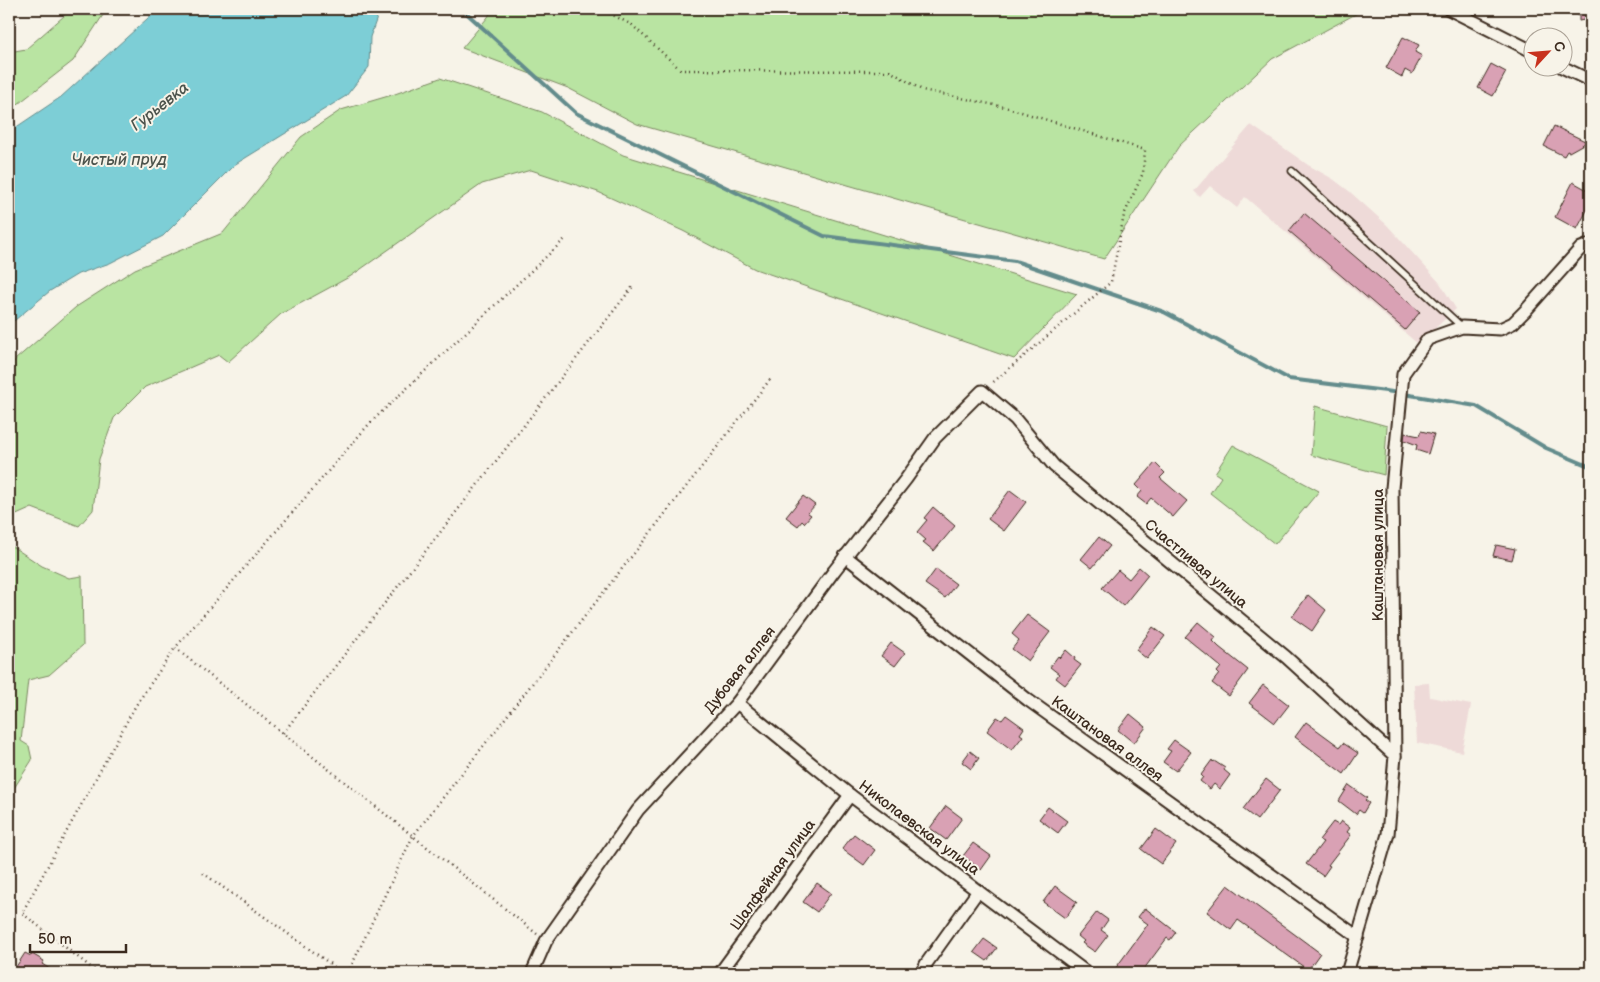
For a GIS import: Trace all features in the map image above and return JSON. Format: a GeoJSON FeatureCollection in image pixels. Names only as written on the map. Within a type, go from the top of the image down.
{"type":"FeatureCollection","features":[{"type":"Feature","properties":{"kind":"street"},"geometry":{"type":"LineString","coordinates":[[1449,9],[1522,46]]}},
{"type":"Feature","properties":{"kind":"street"},"geometry":{"type":"LineString","coordinates":[[1572,72],[1591,81]]}},
{"type":"Feature","properties":{"kind":"street","name":"Каштановая улица"},"geometry":{"type":"LineString","coordinates":[[1347,973],[1388,834],[1396,756],[1392,488],[1403,374],[1428,339],[1462,327],[1500,329],[1513,323],[1581,248],[1591,244]]}},
{"type":"Feature","properties":{"kind":"street","name":"Дубовая аллея"},"geometry":{"type":"LineString","coordinates":[[532,973],[546,941],[638,810],[737,703],[935,438],[982,391]]}},
{"type":"Feature","properties":{"kind":"street","name":"Счастливая улица"},"geometry":{"type":"LineString","coordinates":[[982,391],[1015,419],[1054,466],[1286,658],[1396,756]]}},
{"type":"Feature","properties":{"kind":"street","name":"Каштановая аллея"},"geometry":{"type":"LineString","coordinates":[[846,556],[1028,700],[1358,937]]}},
{"type":"Feature","properties":{"kind":"street","name":"Николаевская улица"},"geometry":{"type":"LineString","coordinates":[[737,703],[850,795],[1087,973]]}},
{"type":"Feature","properties":{"kind":"street","name":"Шалфейная улица"},"geometry":{"type":"LineString","coordinates":[[720,973],[850,795]]}},
{"type":"Feature","properties":{"kind":"street"},"geometry":{"type":"LineString","coordinates":[[922,973],[926,964],[978,892]]}},
{"type":"Feature","properties":{"kind":"lane"},"geometry":{"type":"LineString","coordinates":[[1292,171],[1462,327]]}},
{"type":"Feature","properties":{"kind":"path"},"geometry":{"type":"LineString","coordinates":[[607,9],[609,13],[632,25],[682,70],[890,72],[922,90],[1005,107],[1145,150],[1143,173],[1124,214],[1111,282],[982,391]]}},
{"type":"Feature","properties":{"kind":"path"},"geometry":{"type":"LineString","coordinates":[[98,973],[22,913],[136,705],[175,648],[370,423],[565,239]]}},
{"type":"Feature","properties":{"kind":"path"},"geometry":{"type":"LineString","coordinates":[[283,733],[634,285]]}},
{"type":"Feature","properties":{"kind":"path"},"geometry":{"type":"LineString","coordinates":[[348,973],[413,836],[772,377]]}},
{"type":"Feature","properties":{"kind":"path"},"geometry":{"type":"LineString","coordinates":[[175,648],[546,941]]}},
{"type":"Feature","properties":{"kind":"path"},"geometry":{"type":"LineString","coordinates":[[203,873],[343,973]]}},
{"type":"Feature","properties":{"kind":"shaded area"},"geometry":{"type":"Polygon","coordinates":[[[1251,125],[1308,165],[1333,179],[1387,225],[1440,283],[1456,309],[1418,344],[1245,197],[1237,208],[1210,186],[1200,197],[1194,191],[1251,125]]]}},
{"type":"Feature","properties":{"kind":"shaded area"},"geometry":{"type":"Polygon","coordinates":[[[1429,683],[1430,697],[1471,705],[1462,752],[1417,743],[1414,684],[1429,683]]]}},
{"type":"Feature","properties":{"kind":"green space"},"geometry":{"type":"Polygon","coordinates":[[[72,9],[107,9],[73,61],[9,111],[9,52],[26,49],[72,9]]]}},
{"type":"Feature","properties":{"kind":"green space"},"geometry":{"type":"Polygon","coordinates":[[[492,9],[1365,9],[1272,59],[1179,146],[1104,259],[637,124],[568,88],[462,48],[488,17],[492,9]]]}},
{"type":"Feature","properties":{"kind":"green space"},"geometry":{"type":"Polygon","coordinates":[[[440,78],[542,112],[623,155],[1077,294],[1014,359],[755,269],[683,231],[598,192],[531,170],[482,184],[351,276],[281,314],[228,362],[219,355],[145,387],[114,418],[99,459],[93,510],[79,526],[32,508],[12,517],[10,545],[42,566],[69,578],[82,576],[83,645],[49,675],[28,680],[21,741],[29,746],[32,760],[9,796],[9,368],[16,359],[76,307],[135,269],[223,233],[301,137],[341,110],[440,78]]]}},
{"type":"Feature","properties":{"kind":"green space"},"geometry":{"type":"Polygon","coordinates":[[[1315,406],[1387,426],[1384,475],[1311,455],[1315,406]]]}},
{"type":"Feature","properties":{"kind":"green space"},"geometry":{"type":"Polygon","coordinates":[[[1233,445],[1319,491],[1275,544],[1210,493],[1221,477],[1215,473],[1233,445]]]}},
{"type":"Feature","properties":{"kind":"water","name":"Чистый пруд"},"geometry":{"type":"Polygon","coordinates":[[[158,9],[385,9],[378,15],[370,37],[369,67],[346,96],[234,165],[163,236],[110,263],[78,274],[50,291],[9,325],[9,132],[61,97],[158,9]]]}},
{"type":"Feature","properties":{"kind":"building"},"geometry":{"type":"Polygon","coordinates":[[[1570,9],[1591,9],[1591,26],[1584,20],[1579,21],[1579,16],[1570,9]]]}},
{"type":"Feature","properties":{"kind":"building"},"geometry":{"type":"Polygon","coordinates":[[[1403,37],[1419,45],[1415,52],[1422,56],[1412,74],[1405,70],[1402,77],[1386,68],[1403,37]]]}},
{"type":"Feature","properties":{"kind":"building"},"geometry":{"type":"Polygon","coordinates":[[[1491,64],[1506,72],[1493,96],[1478,88],[1491,64]]]}},
{"type":"Feature","properties":{"kind":"building"},"geometry":{"type":"Polygon","coordinates":[[[1554,126],[1587,142],[1569,152],[1567,151],[1564,156],[1544,146],[1554,126]]]}},
{"type":"Feature","properties":{"kind":"building"},"geometry":{"type":"Polygon","coordinates":[[[1573,182],[1591,192],[1591,203],[1577,229],[1555,217],[1573,182]]]}},
{"type":"Feature","properties":{"kind":"building"},"geometry":{"type":"Polygon","coordinates":[[[1304,213],[1420,312],[1405,330],[1289,231],[1304,213]]]}},
{"type":"Feature","properties":{"kind":"building"},"geometry":{"type":"Polygon","coordinates":[[[1421,431],[1434,434],[1428,454],[1416,450],[1417,445],[1404,440],[1405,433],[1419,436],[1421,431]]]}},
{"type":"Feature","properties":{"kind":"building"},"geometry":{"type":"Polygon","coordinates":[[[1155,463],[1165,473],[1160,478],[1187,501],[1173,517],[1151,498],[1146,504],[1137,497],[1142,491],[1136,485],[1155,463]]]}},
{"type":"Feature","properties":{"kind":"building"},"geometry":{"type":"Polygon","coordinates":[[[1010,490],[1026,502],[1004,531],[988,519],[1010,490]]]}},
{"type":"Feature","properties":{"kind":"building"},"geometry":{"type":"Polygon","coordinates":[[[803,496],[815,505],[808,513],[811,515],[804,523],[802,521],[798,526],[786,517],[803,496]]]}},
{"type":"Feature","properties":{"kind":"building"},"geometry":{"type":"Polygon","coordinates":[[[933,507],[955,526],[934,551],[923,542],[926,540],[917,532],[927,520],[924,518],[933,507]]]}},
{"type":"Feature","properties":{"kind":"building"},"geometry":{"type":"Polygon","coordinates":[[[1099,537],[1110,546],[1092,568],[1081,559],[1099,537]]]}},
{"type":"Feature","properties":{"kind":"building"},"geometry":{"type":"Polygon","coordinates":[[[1496,545],[1515,549],[1512,560],[1493,556],[1496,545]]]}},
{"type":"Feature","properties":{"kind":"building"},"geometry":{"type":"Polygon","coordinates":[[[1139,567],[1148,575],[1123,606],[1102,588],[1118,570],[1129,579],[1139,567]]]}},
{"type":"Feature","properties":{"kind":"building"},"geometry":{"type":"Polygon","coordinates":[[[936,569],[956,584],[945,598],[925,584],[936,569]]]}},
{"type":"Feature","properties":{"kind":"building"},"geometry":{"type":"Polygon","coordinates":[[[1308,595],[1326,610],[1312,631],[1292,617],[1308,595]]]}},
{"type":"Feature","properties":{"kind":"building"},"geometry":{"type":"Polygon","coordinates":[[[1027,615],[1050,632],[1028,661],[1012,649],[1019,640],[1012,634],[1027,615]]]}},
{"type":"Feature","properties":{"kind":"building"},"geometry":{"type":"Polygon","coordinates":[[[1198,622],[1216,637],[1213,641],[1219,647],[1248,670],[1229,696],[1212,683],[1219,674],[1217,672],[1221,667],[1185,637],[1198,622]]]}},
{"type":"Feature","properties":{"kind":"building"},"geometry":{"type":"Polygon","coordinates":[[[1153,627],[1165,636],[1147,659],[1136,650],[1153,627]]]}},
{"type":"Feature","properties":{"kind":"building"},"geometry":{"type":"Polygon","coordinates":[[[891,643],[905,653],[895,666],[881,656],[891,643]]]}},
{"type":"Feature","properties":{"kind":"building"},"geometry":{"type":"Polygon","coordinates":[[[1066,650],[1081,665],[1065,685],[1056,678],[1059,674],[1050,667],[1058,656],[1060,658],[1066,650]]]}},
{"type":"Feature","properties":{"kind":"building"},"geometry":{"type":"Polygon","coordinates":[[[1263,685],[1289,705],[1275,723],[1249,703],[1263,685]]]}},
{"type":"Feature","properties":{"kind":"building"},"geometry":{"type":"Polygon","coordinates":[[[1130,714],[1146,727],[1134,743],[1118,730],[1130,714]]]}},
{"type":"Feature","properties":{"kind":"building"},"geometry":{"type":"Polygon","coordinates":[[[1006,715],[1024,728],[1020,734],[1023,736],[1012,750],[987,731],[997,717],[1002,720],[1006,715]]]}},
{"type":"Feature","properties":{"kind":"building"},"geometry":{"type":"Polygon","coordinates":[[[1306,722],[1340,747],[1343,743],[1358,753],[1344,774],[1295,737],[1306,722]]]}},
{"type":"Feature","properties":{"kind":"building"},"geometry":{"type":"Polygon","coordinates":[[[1174,740],[1191,752],[1176,771],[1163,762],[1171,751],[1167,749],[1174,740]]]}},
{"type":"Feature","properties":{"kind":"building"},"geometry":{"type":"Polygon","coordinates":[[[970,751],[979,758],[971,769],[962,762],[970,751]]]}},
{"type":"Feature","properties":{"kind":"building"},"geometry":{"type":"Polygon","coordinates":[[[1212,760],[1225,768],[1224,770],[1230,775],[1220,789],[1214,784],[1210,789],[1200,781],[1203,777],[1201,775],[1212,760]]]}},
{"type":"Feature","properties":{"kind":"building"},"geometry":{"type":"Polygon","coordinates":[[[1266,779],[1280,790],[1257,820],[1243,809],[1266,779]]]}},
{"type":"Feature","properties":{"kind":"building"},"geometry":{"type":"Polygon","coordinates":[[[1349,785],[1367,798],[1365,800],[1369,803],[1363,813],[1359,810],[1356,814],[1339,801],[1349,785]]]}},
{"type":"Feature","properties":{"kind":"building"},"geometry":{"type":"Polygon","coordinates":[[[946,806],[962,818],[946,840],[930,828],[946,806]]]}},
{"type":"Feature","properties":{"kind":"building"},"geometry":{"type":"Polygon","coordinates":[[[1048,807],[1067,821],[1058,833],[1039,819],[1048,807]]]}},
{"type":"Feature","properties":{"kind":"building"},"geometry":{"type":"Polygon","coordinates":[[[1341,821],[1350,828],[1347,832],[1351,835],[1328,865],[1330,866],[1323,876],[1306,864],[1323,842],[1319,840],[1333,822],[1338,825],[1341,821]]]}},
{"type":"Feature","properties":{"kind":"building"},"geometry":{"type":"Polygon","coordinates":[[[1156,829],[1176,844],[1161,864],[1141,849],[1156,829]]]}},
{"type":"Feature","properties":{"kind":"building"},"geometry":{"type":"Polygon","coordinates":[[[854,834],[875,850],[864,865],[842,849],[854,834]]]}},
{"type":"Feature","properties":{"kind":"building"},"geometry":{"type":"Polygon","coordinates":[[[973,843],[991,856],[981,870],[963,856],[973,843]]]}},
{"type":"Feature","properties":{"kind":"building"},"geometry":{"type":"Polygon","coordinates":[[[817,883],[831,893],[817,912],[803,902],[817,883]]]}},
{"type":"Feature","properties":{"kind":"building"},"geometry":{"type":"Polygon","coordinates":[[[1228,885],[1320,953],[1308,970],[1238,920],[1231,930],[1207,912],[1228,885]]]}},
{"type":"Feature","properties":{"kind":"building"},"geometry":{"type":"Polygon","coordinates":[[[1055,886],[1077,902],[1065,918],[1043,902],[1055,886]]]}},
{"type":"Feature","properties":{"kind":"building"},"geometry":{"type":"Polygon","coordinates":[[[1145,908],[1176,932],[1170,940],[1167,938],[1141,973],[1120,973],[1115,969],[1148,924],[1138,917],[1145,908]]]}},
{"type":"Feature","properties":{"kind":"building"},"geometry":{"type":"Polygon","coordinates":[[[1097,912],[1108,920],[1101,930],[1108,935],[1095,952],[1082,943],[1084,941],[1078,936],[1097,912]]]}},
{"type":"Feature","properties":{"kind":"building"},"geometry":{"type":"Polygon","coordinates":[[[984,939],[997,948],[987,961],[974,952],[984,939]]]}},
{"type":"Feature","properties":{"kind":"building"},"geometry":{"type":"Polygon","coordinates":[[[25,953],[31,956],[32,954],[44,961],[42,964],[56,973],[12,973],[25,953]]]}},
{"type":"Feature","properties":{"kind":"waterway"},"geometry":{"type":"LineString","coordinates":[[462,9],[576,113],[824,236],[1015,261],[1164,312],[1289,379],[1386,391],[1476,406],[1546,448],[1591,467]]}},
{"type":"Feature","properties":{"kind":"water label","name":"Гурьевка"},"geometry":{"type":"Point","coordinates":[160,107]}}]}
